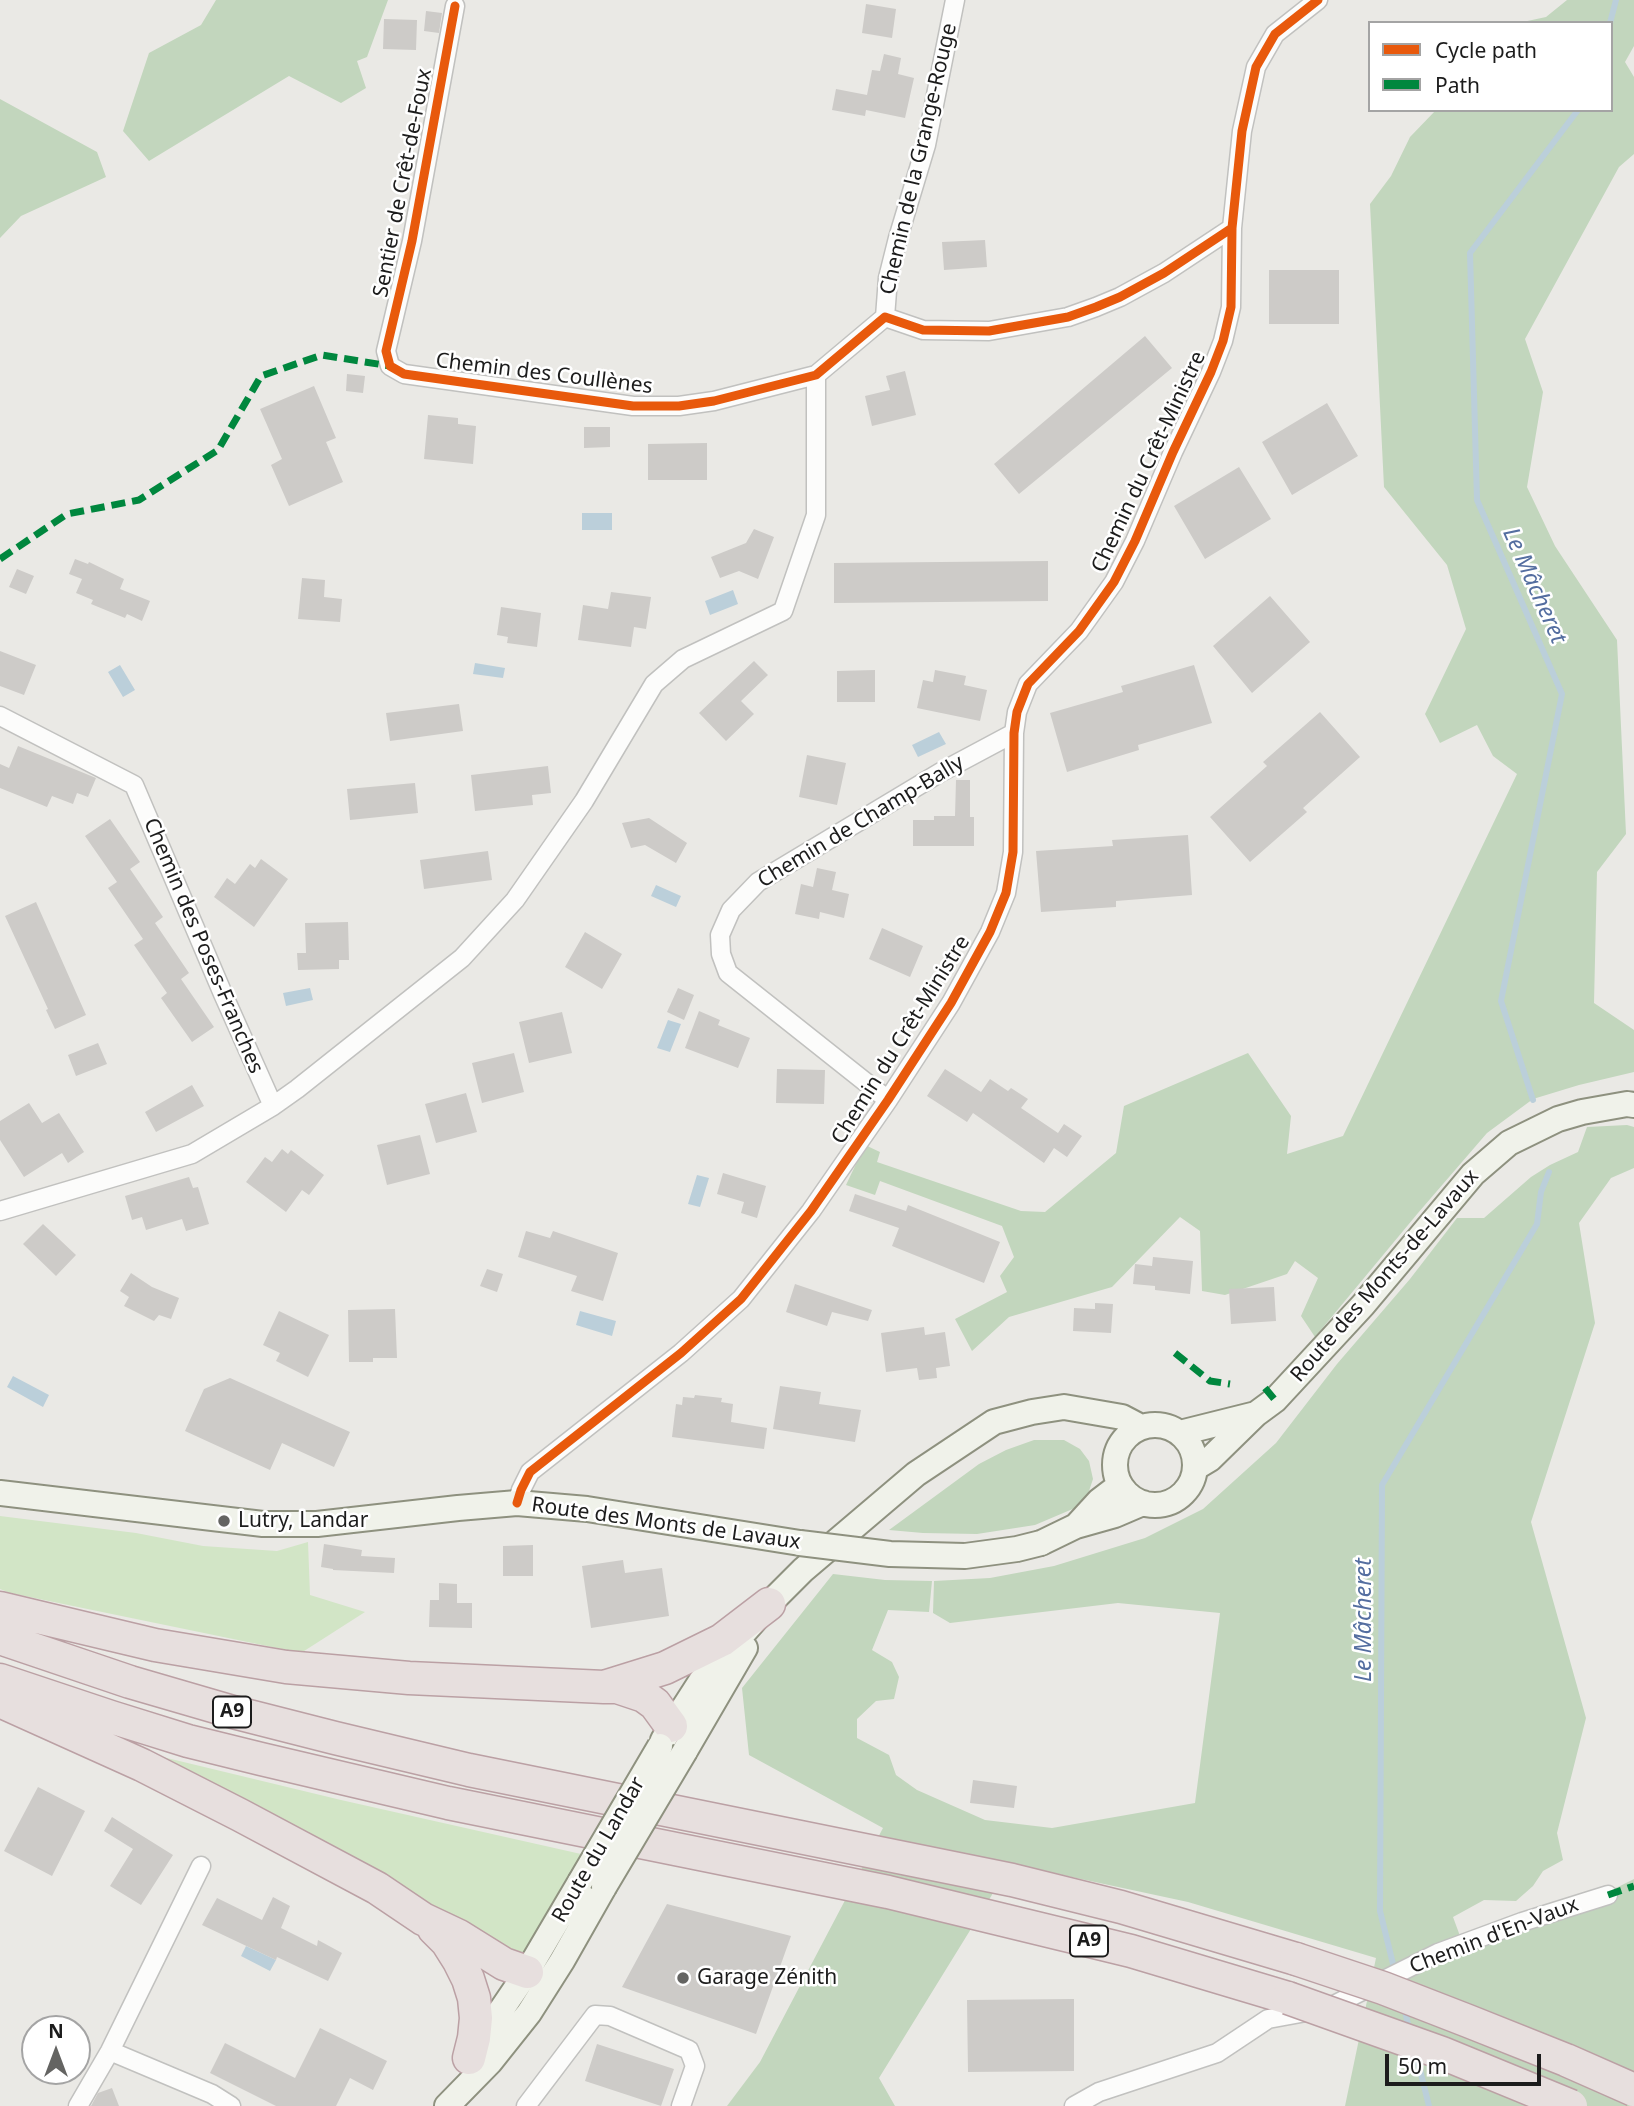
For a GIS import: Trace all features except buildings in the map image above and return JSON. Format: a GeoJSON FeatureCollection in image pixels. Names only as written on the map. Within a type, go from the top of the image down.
{"type":"FeatureCollection","features":[{"type":"Feature","properties":{"kind":"highway"},"geometry":{"type":"LineString","coordinates":[[604,1687],[664,1668],[722,1640],[769,1604]]}},
{"type":"Feature","properties":{"kind":"highway"},"geometry":{"type":"LineString","coordinates":[[0,1608],[155,1645],[286,1667],[409,1678],[617,1687],[644,1696],[655,1704],[664,1714],[672,1743]]}},
{"type":"Feature","properties":{"kind":"highway","name":"A9"},"geometry":{"type":"LineString","coordinates":[[0,1638],[130,1682],[335,1738],[482,1773],[1012,1880],[1121,1907],[1296,1959],[1455,2016],[1634,2090]]}},
{"type":"Feature","properties":{"kind":"highway","name":"A9"},"geometry":{"type":"LineString","coordinates":[[0,1680],[188,1741],[274,1763],[448,1803],[888,1892],[1131,1951],[1288,1998],[1442,2053],[1571,2106]]}},
{"type":"Feature","properties":{"kind":"highway"},"geometry":{"type":"LineString","coordinates":[[0,1701],[142,1765],[240,1815],[367,1883],[423,1919],[458,1936],[504,1964],[527,1972]]}},
{"type":"Feature","properties":{"kind":"highway"},"geometry":{"type":"LineString","coordinates":[[423,1919],[447,1942],[468,1979],[476,2018],[469,2058]]}},
{"type":"Feature","properties":{"kind":"street","name":"Chemin de la Grange-Rouge"},"geometry":{"type":"LineString","coordinates":[[885,317],[888,278],[926,145],[955,0]]}},
{"type":"Feature","properties":{"kind":"street","name":"Chemin du Crêt-Ministre"},"geometry":{"type":"LineString","coordinates":[[517,1503],[530,1472],[681,1353],[741,1299],[811,1211],[888,1100],[951,1003],[990,932],[1006,893],[1013,852],[1014,733],[1017,712],[1028,684],[1079,631],[1114,582],[1211,372],[1223,341],[1231,307],[1232,228],[1242,131],[1256,67],[1275,34],[1318,0]]}},
{"type":"Feature","properties":{"kind":"street","name":"Sentier de Crêt-de-Foux"},"geometry":{"type":"LineString","coordinates":[[390,366],[386,351],[412,241],[455,6]]}},
{"type":"Feature","properties":{"kind":"street"},"geometry":{"type":"LineString","coordinates":[[885,317],[923,330],[989,331],[1068,317],[1131,291],[1164,273],[1232,228]]}},
{"type":"Feature","properties":{"kind":"street","name":"Chemin des Coullènes"},"geometry":{"type":"LineString","coordinates":[[390,366],[404,374],[633,406],[678,406],[714,401],[816,375],[885,317]]}},
{"type":"Feature","properties":{"kind":"street"},"geometry":{"type":"LineString","coordinates":[[0,1211],[192,1154],[273,1107],[462,958],[515,900],[584,801],[654,684],[683,659],[783,611],[816,516],[816,375]]}},
{"type":"Feature","properties":{"kind":"street","name":"Chemin des Poses-Franches"},"geometry":{"type":"LineString","coordinates":[[0,716],[134,785],[273,1107]]}},
{"type":"Feature","properties":{"kind":"street","name":"Chemin de Champ-Bally"},"geometry":{"type":"LineString","coordinates":[[888,1100],[728,973],[721,954],[720,935],[731,910],[758,882],[941,772],[1014,733]]}},
{"type":"Feature","properties":{"kind":"street","name":"Route des Monts-de-Lavaux"},"geometry":{"type":"LineString","coordinates":[[1256,1414],[1275,1400],[1363,1305],[1473,1174],[1509,1143],[1558,1119],[1582,1112],[1634,1105]]}},
{"type":"Feature","properties":{"kind":"street","name":"Route du Landar"},"geometry":{"type":"LineString","coordinates":[[445,2106],[490,2062],[534,2005],[562,1961],[592,1884],[672,1743],[769,1604],[803,1570],[916,1475],[994,1422],[1064,1407],[1122,1417],[1142,1427]]}},
{"type":"Feature","properties":{"kind":"street"},"geometry":{"type":"LineString","coordinates":[[1086,1412],[1105,1434],[1116,1453]]}},
{"type":"Feature","properties":{"kind":"street"},"geometry":{"type":"LineString","coordinates":[[1180,1433],[1256,1414]]}},
{"type":"Feature","properties":{"kind":"street"},"geometry":{"type":"LineString","coordinates":[[1195,1468],[1210,1459],[1256,1414]]}},
{"type":"Feature","properties":{"kind":"street"},"geometry":{"type":"LineString","coordinates":[[1162,1425],[1180,1433],[1189,1443],[1194,1455],[1195,1468],[1186,1490],[1166,1503],[1154,1505],[1134,1499],[1119,1485],[1115,1475],[1116,1453],[1121,1442],[1142,1427],[1162,1425]]}},
{"type":"Feature","properties":{"kind":"street","name":"Route des Monts de Lavaux"},"geometry":{"type":"LineString","coordinates":[[1076,1526],[1099,1501],[1119,1485]]}},
{"type":"Feature","properties":{"kind":"street","name":"Route des Monts de Lavaux"},"geometry":{"type":"LineString","coordinates":[[0,1493],[263,1524],[317,1524],[517,1503],[587,1509],[800,1543],[890,1554],[965,1556],[1041,1543],[1076,1526],[1115,1515],[1143,1503]]}},
{"type":"Feature","properties":{"kind":"street","name":"Route du Landar"},"geometry":{"type":"LineString","coordinates":[[445,2106],[458,2075],[527,1972],[592,1884],[636,1833],[672,1743]]}},
{"type":"Feature","properties":{"kind":"street"},"geometry":{"type":"LineString","coordinates":[[78,2106],[110,2051],[201,1866]]}},
{"type":"Feature","properties":{"kind":"street","name":"Chemin d'En-Vaux"},"geometry":{"type":"LineString","coordinates":[[1074,2106],[1099,2092],[1217,2053],[1268,2019],[1328,2008],[1438,1953],[1522,1922],[1608,1895]]}},
{"type":"Feature","properties":{"kind":"street"},"geometry":{"type":"LineString","coordinates":[[527,1972],[551,1967],[562,1961]]}},
{"type":"Feature","properties":{"kind":"street"},"geometry":{"type":"LineString","coordinates":[[526,2106],[595,2015],[610,2016],[690,2050],[695,2067],[681,2106]]}},
{"type":"Feature","properties":{"kind":"street"},"geometry":{"type":"LineString","coordinates":[[110,2051],[212,2094],[231,2106]]}},
{"type":"Feature","properties":{"kind":"green space"},"geometry":{"type":"Polygon","coordinates":[[[216,0],[388,0],[367,57],[357,61],[366,88],[341,103],[289,76],[149,161],[123,131],[149,53],[201,25],[216,0]]]}},
{"type":"Feature","properties":{"kind":"green space"},"geometry":{"type":"Polygon","coordinates":[[[1567,0],[1634,0],[1634,46],[1625,62],[1634,77],[1634,154],[1619,167],[1525,339],[1543,392],[1527,487],[1555,546],[1617,640],[1626,834],[1597,872],[1594,1003],[1634,1030],[1634,1072],[1533,1099],[1487,1133],[1315,1337],[1301,1316],[1318,1278],[1295,1261],[1287,1274],[1225,1295],[1202,1291],[1200,1231],[1180,1217],[1112,1287],[1009,1317],[972,1351],[955,1319],[1007,1292],[1000,1276],[1014,1257],[1002,1226],[880,1181],[875,1195],[846,1185],[865,1145],[880,1152],[877,1162],[1021,1211],[1045,1212],[1116,1153],[1124,1106],[1248,1053],[1291,1116],[1287,1154],[1343,1136],[1517,774],[1493,756],[1477,725],[1440,743],[1425,714],[1466,629],[1447,565],[1384,487],[1370,204],[1391,176],[1410,137],[1434,112],[1613,112],[1613,21],[1527,21],[1546,17],[1567,0]]]}},
{"type":"Feature","properties":{"kind":"green space"},"geometry":{"type":"Polygon","coordinates":[[[0,99],[97,152],[106,177],[21,216],[0,238],[0,99]]]}},
{"type":"Feature","properties":{"kind":"green space"},"geometry":{"type":"Polygon","coordinates":[[[1587,1127],[1634,1127],[1634,1168],[1611,1178],[1579,1223],[1595,1323],[1531,1522],[1586,1718],[1557,1833],[1563,1860],[1543,1871],[1533,1886],[1516,1901],[1484,1900],[1453,1917],[1467,1955],[1536,1914],[1618,1887],[1634,1879],[1634,2106],[1345,2106],[1376,1958],[1188,1902],[1011,1864],[879,2078],[895,2106],[727,2106],[760,2062],[883,1828],[749,1755],[742,1688],[833,1574],[885,1580],[932,1581],[929,1612],[888,1610],[872,1650],[892,1662],[899,1677],[894,1699],[876,1701],[857,1719],[857,1738],[889,1755],[896,1775],[917,1790],[985,1820],[1052,1828],[1195,1803],[1220,1613],[1118,1603],[950,1623],[933,1613],[934,1581],[990,1578],[1054,1566],[1145,1538],[1203,1509],[1276,1443],[1457,1218],[1484,1218],[1531,1177],[1578,1152],[1587,1127]]]}},
{"type":"Feature","properties":{"kind":"green space"},"geometry":{"type":"Polygon","coordinates":[[[1034,1440],[1064,1440],[1080,1449],[1089,1461],[1093,1479],[1088,1494],[1075,1508],[1035,1525],[977,1534],[889,1530],[979,1464],[1034,1440]]]}},
{"type":"Feature","properties":{"kind":"green space"},"geometry":{"type":"Polygon","coordinates":[[[0,1516],[136,1533],[203,1546],[277,1551],[308,1542],[310,1595],[365,1612],[301,1653],[10,1593],[0,1589],[0,1516]]]}},
{"type":"Feature","properties":{"kind":"green space"},"geometry":{"type":"Polygon","coordinates":[[[142,1752],[341,1800],[581,1854],[520,1962],[142,1752]]]}},
{"type":"Feature","properties":{"kind":"water"},"geometry":{"type":"Polygon","coordinates":[[[582,513],[612,513],[612,530],[582,530],[582,513]]]}},
{"type":"Feature","properties":{"kind":"water"},"geometry":{"type":"Polygon","coordinates":[[[733,590],[738,604],[710,615],[705,601],[733,590]]]}},
{"type":"Feature","properties":{"kind":"water"},"geometry":{"type":"Polygon","coordinates":[[[475,663],[505,668],[503,678],[473,674],[475,663]]]}},
{"type":"Feature","properties":{"kind":"water"},"geometry":{"type":"Polygon","coordinates":[[[120,665],[135,690],[123,697],[108,672],[120,665]]]}},
{"type":"Feature","properties":{"kind":"water"},"geometry":{"type":"Polygon","coordinates":[[[939,732],[946,744],[918,757],[912,745],[939,732]]]}},
{"type":"Feature","properties":{"kind":"water"},"geometry":{"type":"Polygon","coordinates":[[[656,885],[681,896],[676,907],[651,896],[656,885]]]}},
{"type":"Feature","properties":{"kind":"water"},"geometry":{"type":"Polygon","coordinates":[[[310,988],[313,1000],[286,1006],[283,993],[310,988]]]}},
{"type":"Feature","properties":{"kind":"water"},"geometry":{"type":"Polygon","coordinates":[[[668,1020],[681,1024],[670,1052],[657,1048],[668,1020]]]}},
{"type":"Feature","properties":{"kind":"water"},"geometry":{"type":"Polygon","coordinates":[[[697,1175],[709,1178],[700,1207],[688,1204],[697,1175]]]}},
{"type":"Feature","properties":{"kind":"water"},"geometry":{"type":"Polygon","coordinates":[[[580,1311],[616,1321],[612,1336],[576,1325],[580,1311]]]}},
{"type":"Feature","properties":{"kind":"water"},"geometry":{"type":"Polygon","coordinates":[[[13,1376],[49,1395],[43,1407],[7,1387],[13,1376]]]}},
{"type":"Feature","properties":{"kind":"water"},"geometry":{"type":"Polygon","coordinates":[[[246,1946],[276,1960],[270,1971],[241,1956],[246,1946]]]}},
{"type":"Feature","properties":{"kind":"waterway","name":"Le Mâcheret"},"geometry":{"type":"LineString","coordinates":[[1611,21],[1616,0]]}},
{"type":"Feature","properties":{"kind":"waterway","name":"Le Mâcheret"},"geometry":{"type":"LineString","coordinates":[[1533,1100],[1501,1001],[1562,694],[1477,500],[1470,253],[1576,112]]}},
{"type":"Feature","properties":{"kind":"waterway","name":"Le Mâcheret"},"geometry":{"type":"LineString","coordinates":[[1395,1972],[1380,1911],[1382,1485],[1537,1224],[1541,1192],[1549,1172]]}},
{"type":"Feature","properties":{"kind":"waterway","name":"Le Mâcheret"},"geometry":{"type":"LineString","coordinates":[[1404,2006],[1409,2029]]}},
{"type":"Feature","properties":{"kind":"waterway","name":"Le Mâcheret"},"geometry":{"type":"LineString","coordinates":[[1416,2054],[1429,2106]]}},
{"type":"Feature","properties":{"kind":"marked path"},"geometry":{"type":"LineString","coordinates":[[0,559],[67,514],[139,500],[218,450],[261,376],[322,355],[390,366]]}},
{"type":"Feature","properties":{"kind":"marked path"},"geometry":{"type":"LineString","coordinates":[[1175,1353],[1210,1381],[1230,1384]]}},
{"type":"Feature","properties":{"kind":"marked path"},"geometry":{"type":"LineString","coordinates":[[1265,1388],[1275,1400]]}},
{"type":"Feature","properties":{"kind":"marked path"},"geometry":{"type":"LineString","coordinates":[[1608,1895],[1634,1886]]}},
{"type":"Feature","properties":{"kind":"cycle path"},"geometry":{"type":"LineString","coordinates":[[517,1503],[530,1472],[681,1353],[741,1299],[811,1211],[888,1100],[951,1003],[990,932],[1006,893],[1013,852],[1014,733],[1017,712],[1028,684],[1079,631],[1114,582],[1211,372],[1223,341],[1231,307],[1232,228],[1242,131],[1256,67],[1275,34],[1318,0]]}},
{"type":"Feature","properties":{"kind":"cycle path"},"geometry":{"type":"LineString","coordinates":[[455,6],[412,241],[386,351],[390,366],[404,374],[633,406],[679,406],[714,401],[816,375],[885,317],[923,330],[989,331],[1068,317],[1120,297],[1164,273],[1232,228]]}},
{"type":"Feature","properties":{"kind":"place","name":"Lutry, Landar"},"geometry":{"type":"Point","coordinates":[224,1521]}},
{"type":"Feature","properties":{"kind":"place","name":"Garage Zénith"},"geometry":{"type":"Point","coordinates":[683,1978]}}]}
